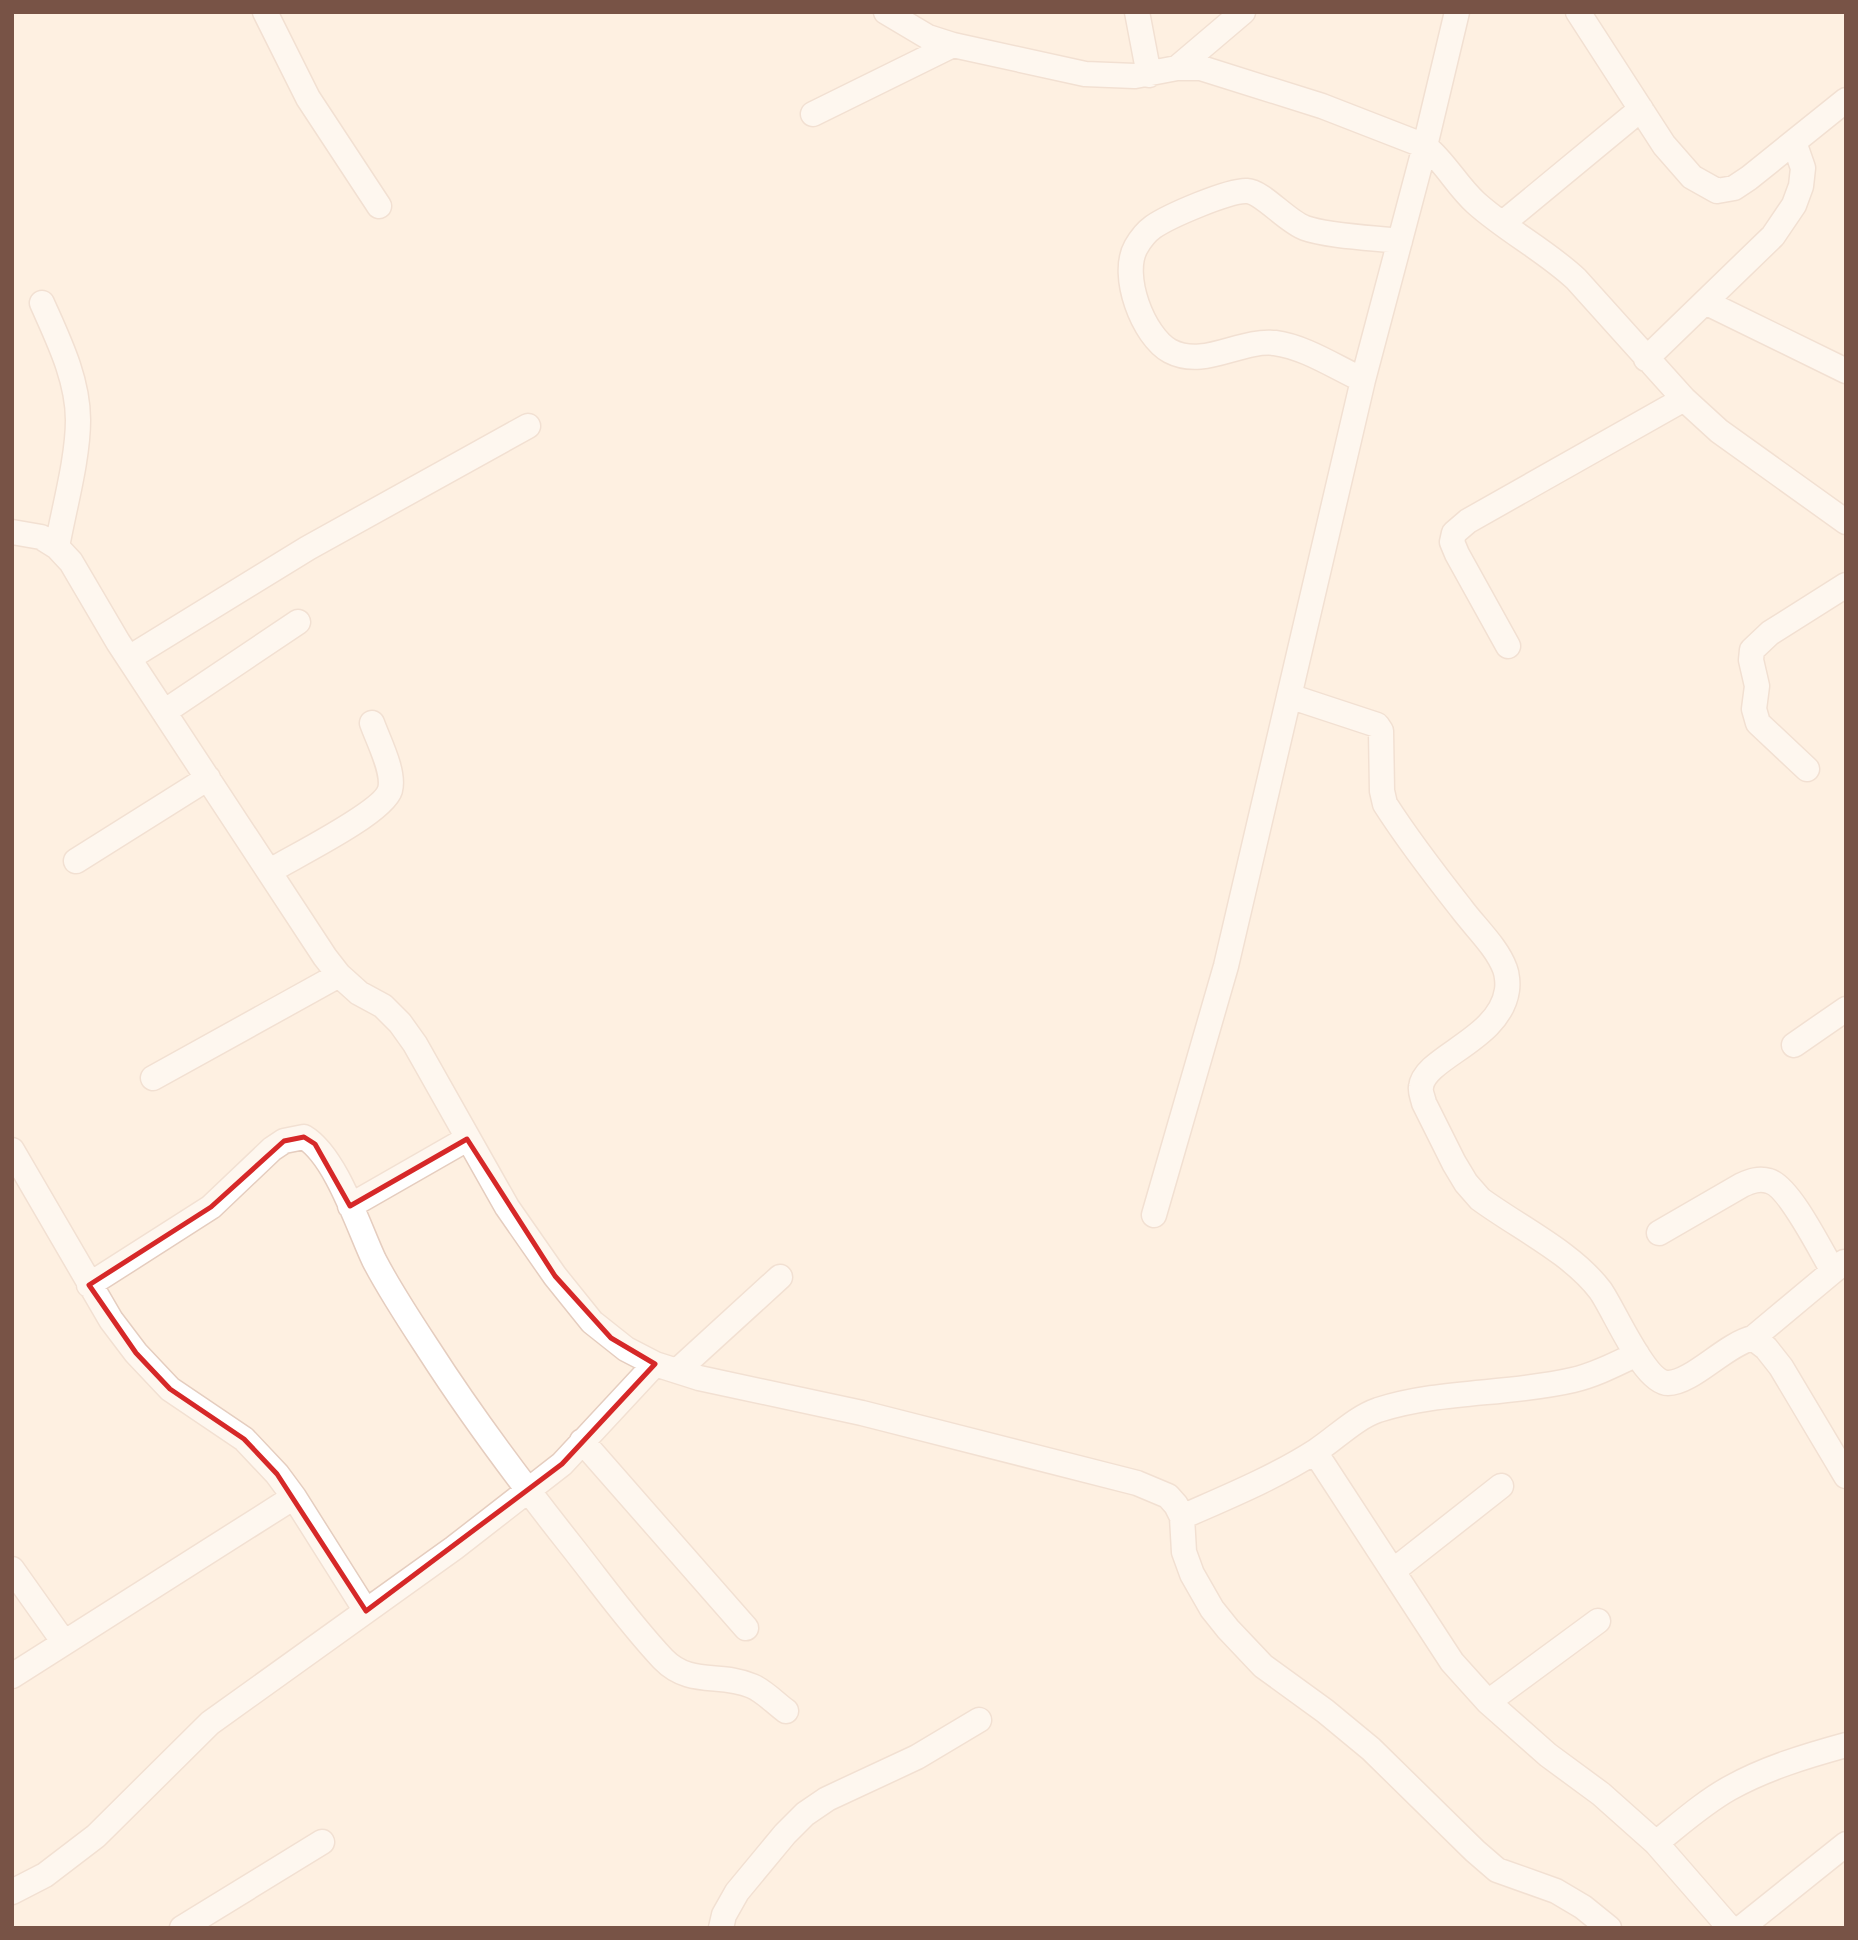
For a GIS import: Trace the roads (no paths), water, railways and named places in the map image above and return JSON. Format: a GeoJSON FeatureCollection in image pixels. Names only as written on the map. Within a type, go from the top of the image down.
{"type":"FeatureCollection","features":[{"type":"Feature","properties":{"kind":"street"},"geometry":{"type":"LineString","coordinates":[[265,12],[308,98],[379,206]]}},
{"type":"Feature","properties":{"kind":"street"},"geometry":{"type":"LineString","coordinates":[[887,12],[928,37],[953,46],[1085,74],[1115,77],[1149,75],[1177,68],[1201,68],[1261,85],[1425,146],[1435,154],[1476,203],[1568,272],[1646,359],[1719,431],[1846,522]]}},
{"type":"Feature","properties":{"kind":"street"},"geometry":{"type":"LineString","coordinates":[[1137,12],[1149,75]]}},
{"type":"Feature","properties":{"kind":"street"},"geometry":{"type":"LineString","coordinates":[[1177,68],[1243,12]]}},
{"type":"Feature","properties":{"kind":"street"},"geometry":{"type":"LineString","coordinates":[[1154,1215],[1226,966],[1363,380],[1425,146],[1457,12]]}},
{"type":"Feature","properties":{"kind":"street"},"geometry":{"type":"LineString","coordinates":[[1578,12],[1664,145],[1692,177],[1717,191],[1734,188],[1846,100]]}},
{"type":"Feature","properties":{"kind":"street"},"geometry":{"type":"LineString","coordinates":[[813,114],[953,46]]}},
{"type":"Feature","properties":{"kind":"street"},"geometry":{"type":"LineString","coordinates":[[1503,223],[1641,109]]}},
{"type":"Feature","properties":{"kind":"street"},"geometry":{"type":"LineString","coordinates":[[1646,359],[1773,236],[1794,205],[1801,186],[1803,168],[1794,142]]}},
{"type":"Feature","properties":{"kind":"street"},"geometry":{"type":"LineString","coordinates":[[1363,380],[1292,347],[1273,343],[1255,343],[1202,355],[1172,352],[1159,342],[1139,310],[1132,284],[1133,250],[1152,228],[1203,204],[1247,191],[1255,193],[1307,229],[1400,241]]}},
{"type":"Feature","properties":{"kind":"street"},"geometry":{"type":"LineString","coordinates":[[1705,302],[1846,371]]}},
{"type":"Feature","properties":{"kind":"street"},"geometry":{"type":"LineString","coordinates":[[42,303],[65,355],[78,418],[57,547]]}},
{"type":"Feature","properties":{"kind":"street"},"geometry":{"type":"LineString","coordinates":[[1508,646],[1457,554],[1452,542],[1454,533],[1468,521],[1684,399]]}},
{"type":"Feature","properties":{"kind":"street"},"geometry":{"type":"LineString","coordinates":[[129,658],[308,548],[527,426]]}},
{"type":"Feature","properties":{"kind":"street"},"geometry":{"type":"LineString","coordinates":[[12,533],[41,537],[57,547],[71,562],[129,658],[325,957],[339,975],[359,993],[383,1006],[400,1023],[415,1044],[507,1207],[572,1298],[611,1338],[626,1349],[666,1367],[862,1413],[1137,1483],[1168,1496],[1181,1517],[1184,1552],[1192,1574],[1212,1609],[1262,1666],[1325,1711],[1371,1749],[1497,1870],[1556,1891],[1583,1907],[1608,1928]]}},
{"type":"Feature","properties":{"kind":"street"},"geometry":{"type":"LineString","coordinates":[[1807,769],[1758,723],[1754,709],[1757,686],[1751,660],[1752,650],[1770,634],[1846,585]]}},
{"type":"Feature","properties":{"kind":"street"},"geometry":{"type":"LineString","coordinates":[[164,712],[298,622]]}},
{"type":"Feature","properties":{"kind":"street"},"geometry":{"type":"LineString","coordinates":[[1289,696],[1372,721],[1377,725],[1381,731],[1383,745],[1382,791],[1385,804],[1491,946],[1505,969],[1508,988],[1502,1008],[1489,1026],[1435,1067],[1424,1078],[1420,1088],[1424,1103],[1454,1163],[1466,1184],[1480,1199],[1586,1273],[1615,1312],[1637,1354],[1655,1379],[1669,1383],[1689,1375],[1741,1341],[1753,1338],[1839,1265],[1785,1191],[1771,1181],[1755,1180],[1742,1185],[1659,1233]]}},
{"type":"Feature","properties":{"kind":"street"},"geometry":{"type":"LineString","coordinates":[[270,871],[362,818],[387,796],[391,775],[372,723]]}},
{"type":"Feature","properties":{"kind":"street"},"geometry":{"type":"LineString","coordinates":[[76,861],[208,778]]}},
{"type":"Feature","properties":{"kind":"street"},"geometry":{"type":"LineString","coordinates":[[153,1078],[339,975]]}},
{"type":"Feature","properties":{"kind":"street"},"geometry":{"type":"LineString","coordinates":[[1794,1045],[1846,1009]]}},
{"type":"Feature","properties":{"kind":"street"},"geometry":{"type":"LineString","coordinates":[[89,1285],[211,1207],[272,1149],[284,1141],[304,1137],[315,1143],[335,1176],[397,1302],[460,1398],[528,1491],[664,1660],[679,1672],[696,1678],[753,1686],[786,1711]]}},
{"type":"Feature","properties":{"kind":"street"},"geometry":{"type":"LineString","coordinates":[[350,1206],[467,1139]]}},
{"type":"Feature","properties":{"kind":"street"},"geometry":{"type":"LineString","coordinates":[[12,1150],[89,1285],[136,1353],[170,1389],[244,1439],[295,1497],[366,1611]]}},
{"type":"Feature","properties":{"kind":"street"},"geometry":{"type":"LineString","coordinates":[[12,1892],[45,1875],[96,1836],[210,1723],[454,1548],[562,1464],[582,1441],[666,1367],[780,1277]]}},
{"type":"Feature","properties":{"kind":"street"},"geometry":{"type":"LineString","coordinates":[[1753,1338],[1766,1348],[1781,1367],[1846,1476]]}},
{"type":"Feature","properties":{"kind":"street"},"geometry":{"type":"LineString","coordinates":[[1181,1517],[1315,1452],[1374,1411],[1416,1400],[1574,1380],[1637,1354]]}},
{"type":"Feature","properties":{"kind":"street"},"geometry":{"type":"LineString","coordinates":[[582,1441],[746,1628]]}},
{"type":"Feature","properties":{"kind":"street"},"geometry":{"type":"LineString","coordinates":[[1315,1452],[1452,1662],[1488,1702],[1548,1755],[1601,1794],[1656,1843],[1730,1928]]}},
{"type":"Feature","properties":{"kind":"street"},"geometry":{"type":"LineString","coordinates":[[1393,1571],[1501,1486]]}},
{"type":"Feature","properties":{"kind":"street"},"geometry":{"type":"LineString","coordinates":[[12,1676],[63,1641],[295,1497]]}},
{"type":"Feature","properties":{"kind":"street"},"geometry":{"type":"LineString","coordinates":[[12,1569],[63,1641]]}},
{"type":"Feature","properties":{"kind":"street"},"geometry":{"type":"LineString","coordinates":[[1488,1702],[1598,1621]]}},
{"type":"Feature","properties":{"kind":"street"},"geometry":{"type":"LineString","coordinates":[[721,1928],[723,1915],[737,1892],[805,1814],[827,1799],[917,1757],[979,1720]]}},
{"type":"Feature","properties":{"kind":"street"},"geometry":{"type":"LineString","coordinates":[[1656,1843],[1709,1801],[1732,1787],[1794,1760],[1846,1745]]}},
{"type":"Feature","properties":{"kind":"street"},"geometry":{"type":"LineString","coordinates":[[182,1928],[322,1842]]}},
{"type":"Feature","properties":{"kind":"street"},"geometry":{"type":"LineString","coordinates":[[1741,1928],[1846,1844]]}}]}
